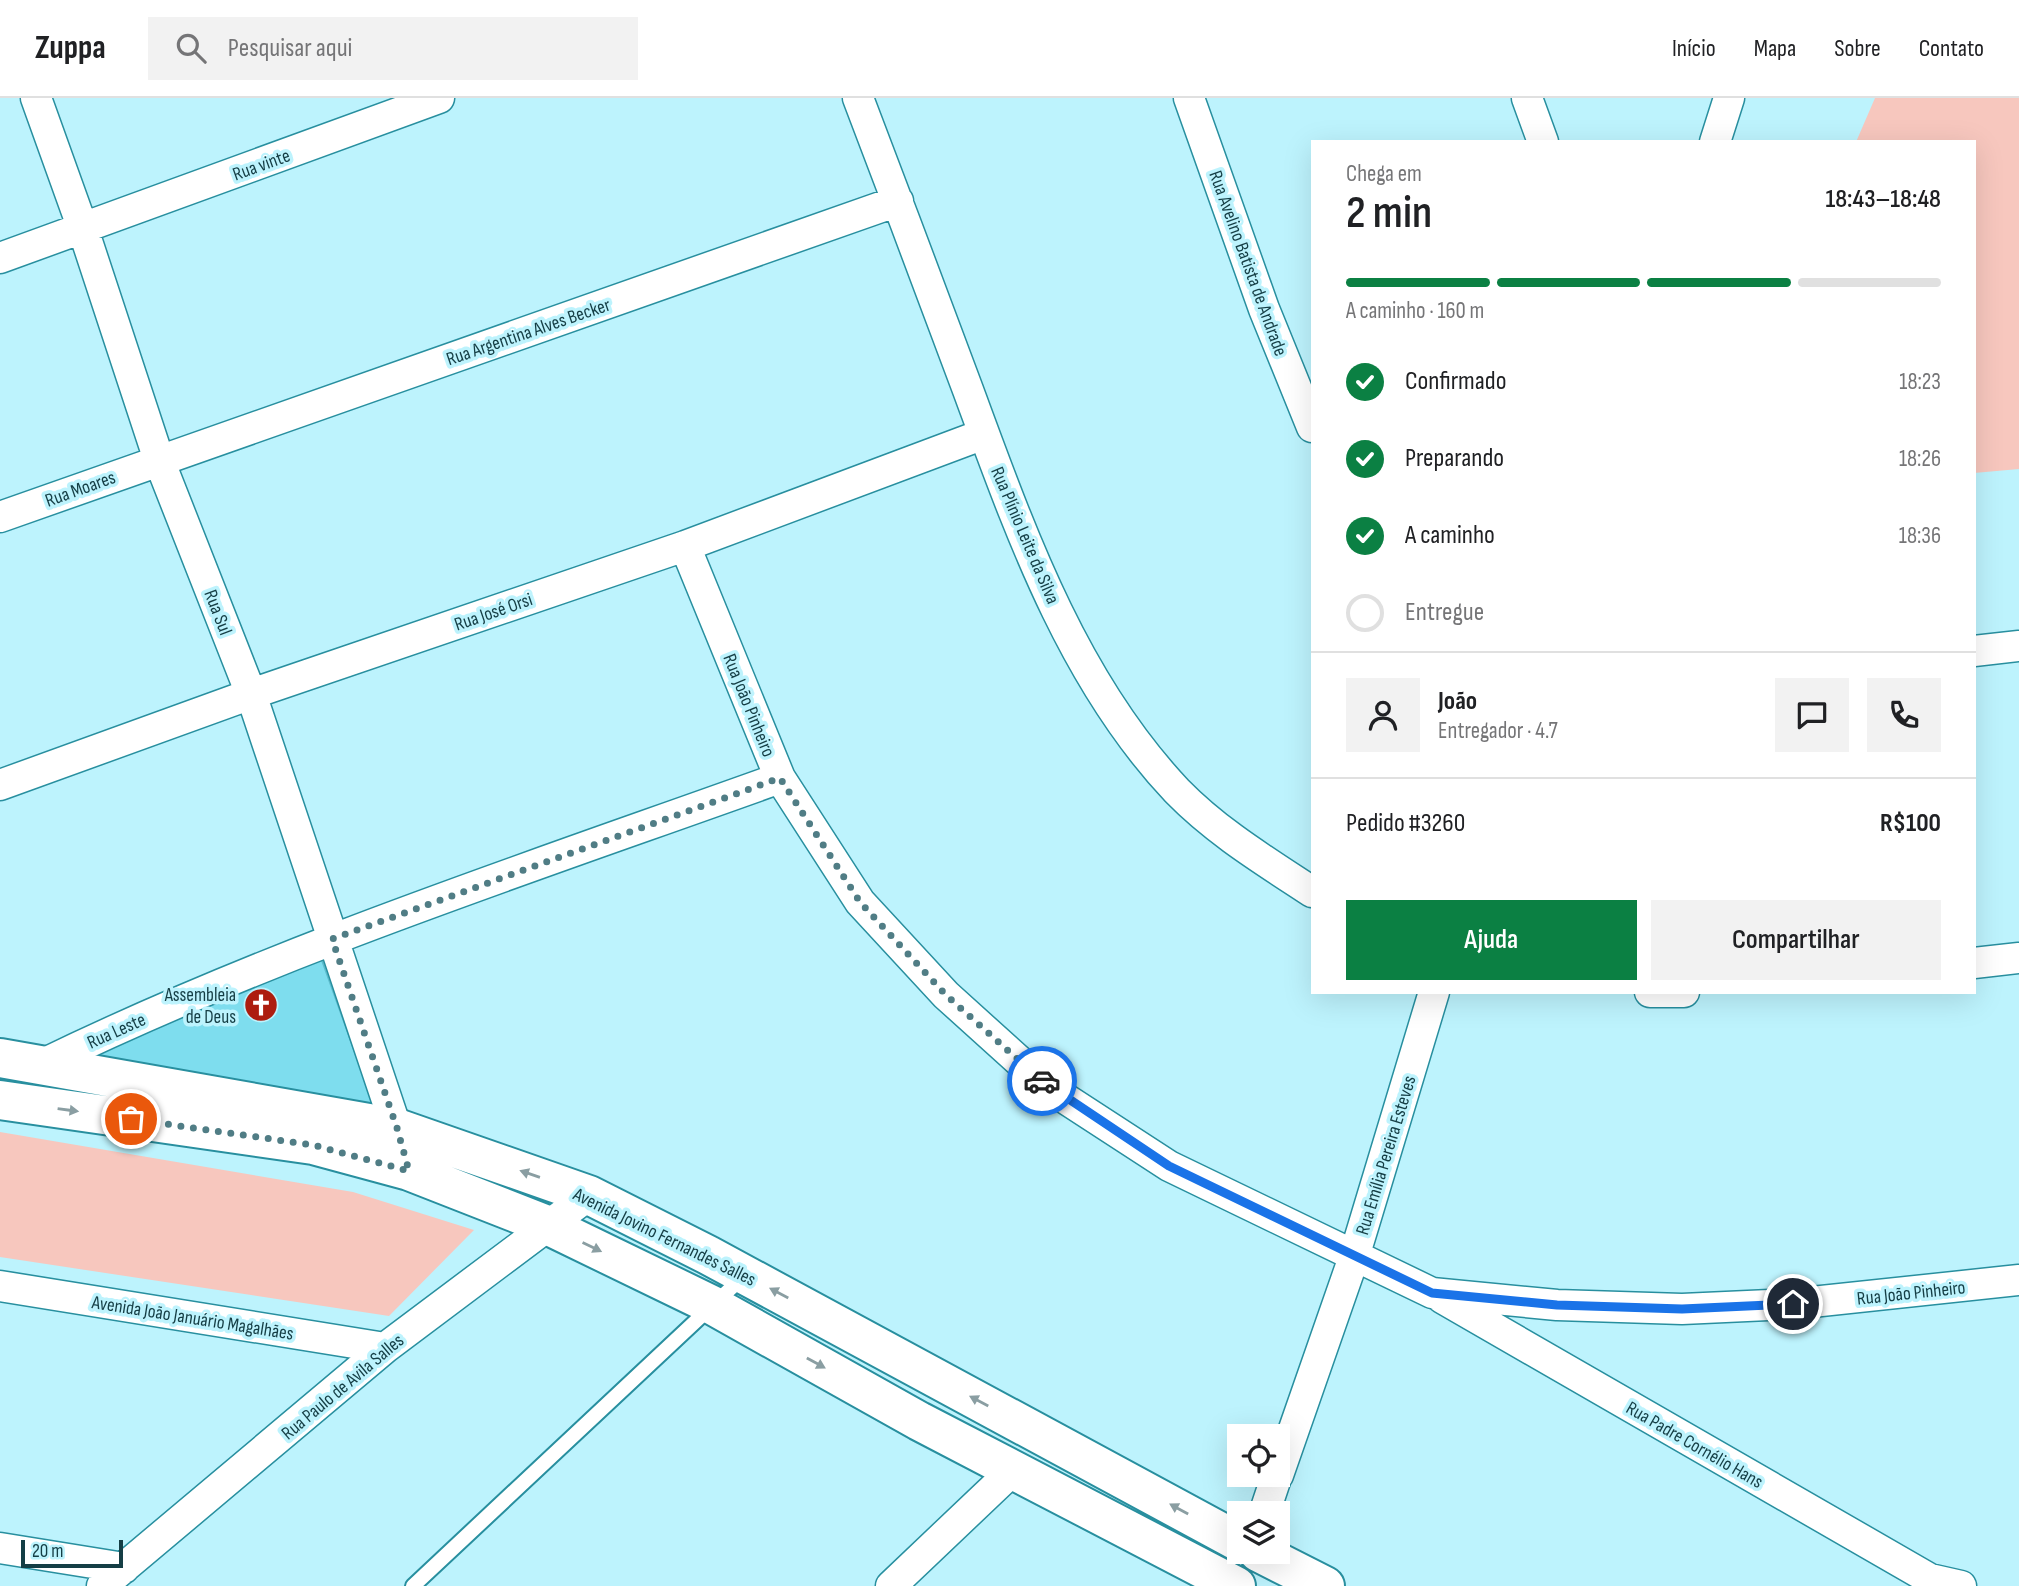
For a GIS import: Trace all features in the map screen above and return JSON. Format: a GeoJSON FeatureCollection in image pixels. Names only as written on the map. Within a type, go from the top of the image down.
{"type":"FeatureCollection","features":[{"type":"Feature","properties":{"kind":"main road","name":"Avenida Jovino Fernandes Salles"},"geometry":{"type":"LineString","coordinates":[[0,1058],[397,1128],[589,1195],[745,1275],[1227,1535]]}},
{"type":"Feature","properties":{"kind":"main road"},"geometry":{"type":"LineString","coordinates":[[0,1100],[313,1145],[409,1171],[547,1225],[712,1305],[919,1421],[1072,1502],[1239,1574]]}},
{"type":"Feature","properties":{"kind":"main road"},"geometry":{"type":"LineString","coordinates":[[919,1421],[945,1383]]}},
{"type":"Feature","properties":{"kind":"main road"},"geometry":{"type":"LineString","coordinates":[[1072,1502],[1089,1460]]}},
{"type":"Feature","properties":{"kind":"main road"},"geometry":{"type":"LineString","coordinates":[[1282,1564],[1325,1586]]}},
{"type":"Feature","properties":{"kind":"street","name":"Rua Sul"},"geometry":{"type":"LineString","coordinates":[[36,98],[83,229],[159,460],[251,694],[397,1128],[409,1171]]}},
{"type":"Feature","properties":{"kind":"street","name":"Rua vinte"},"geometry":{"type":"LineString","coordinates":[[0,258],[439,98]]}},
{"type":"Feature","properties":{"kind":"street","name":"Rua Plínio Leite da Silva"},"geometry":{"type":"LineString","coordinates":[[858,98],[1043,583],[1086,666],[1134,740],[1177,791],[1225,835],[1311,891]]}},
{"type":"Feature","properties":{"kind":"street","name":"Rua Avelino Batista de Andrade"},"geometry":{"type":"LineString","coordinates":[[1189,98],[1264,309],[1311,425]]}},
{"type":"Feature","properties":{"kind":"street"},"geometry":{"type":"LineString","coordinates":[[1527,98],[1542,140]]}},
{"type":"Feature","properties":{"kind":"street"},"geometry":{"type":"LineString","coordinates":[[1715,140],[1729,98]]}},
{"type":"Feature","properties":{"kind":"street","name":"Rua Argentina Alves Becker"},"geometry":{"type":"LineString","coordinates":[[159,460],[898,201]]}},
{"type":"Feature","properties":{"kind":"street","name":"Rua José Orsi"},"geometry":{"type":"LineString","coordinates":[[0,785],[251,694],[685,546],[984,434]]}},
{"type":"Feature","properties":{"kind":"street","name":"Rua Moares"},"geometry":{"type":"LineString","coordinates":[[0,517],[159,460]]}},
{"type":"Feature","properties":{"kind":"street","name":"Rua João Pinheiro"},"geometry":{"type":"LineString","coordinates":[[685,546],[780,778],[860,902],[946,995],[1049,1088],[1169,1166],[1432,1293],[1557,1305],[1682,1309],[1793,1304],[2019,1280]]}},
{"type":"Feature","properties":{"kind":"street"},"geometry":{"type":"LineString","coordinates":[[1976,651],[2019,646]]}},
{"type":"Feature","properties":{"kind":"street","name":"Rua Leste"},"geometry":{"type":"LineString","coordinates":[[43,1064],[99,1036],[332,939],[780,778]]}},
{"type":"Feature","properties":{"kind":"street"},"geometry":{"type":"LineString","coordinates":[[1976,963],[2019,958]]}},
{"type":"Feature","properties":{"kind":"street","name":"Rua Emília Pereira Esteves"},"geometry":{"type":"LineString","coordinates":[[1290,1441],[1354,1257],[1433,994]]}},
{"type":"Feature","properties":{"kind":"street","name":"Rua Paulo de Avila Salles"},"geometry":{"type":"LineString","coordinates":[[113,1577],[386,1348],[589,1195]]}},
{"type":"Feature","properties":{"kind":"street","name":"Avenida João Januário Magalhães"},"geometry":{"type":"LineString","coordinates":[[0,1286],[386,1348]]}},
{"type":"Feature","properties":{"kind":"street","name":"Rua Padre Cornélio Hans"},"geometry":{"type":"LineString","coordinates":[[1432,1293],[1930,1579],[1961,1586]]}},
{"type":"Feature","properties":{"kind":"street"},"geometry":{"type":"LineString","coordinates":[[891,1586],[1013,1469]]}},
{"type":"Feature","properties":{"kind":"street"},"geometry":{"type":"LineString","coordinates":[[0,1548],[113,1577]]}},
{"type":"Feature","properties":{"kind":"lane"},"geometry":{"type":"LineString","coordinates":[[413,1586],[745,1275]]}},
{"type":"Feature","properties":{"kind":"shaded area"},"geometry":{"type":"Polygon","coordinates":[[[1875,98],[2019,98],[2019,469],[1976,473],[1976,140],[1857,140],[1875,98]]]}},
{"type":"Feature","properties":{"kind":"shaded area"},"geometry":{"type":"Polygon","coordinates":[[[0,1132],[353,1192],[474,1230],[389,1316],[0,1257],[0,1132]]]}},
{"type":"Feature","properties":{"kind":"building","name":"Assembleia de Deus"},"geometry":{"type":"Polygon","coordinates":[[[318,949],[380,1122],[49,1061],[318,949]]]}},
{"type":"Feature","properties":{"kind":"way so far"},"geometry":{"type":"LineString","coordinates":[[131,1119],[313,1145],[409,1171],[397,1128],[332,939],[780,778],[860,902],[946,995],[1042,1081]]}},
{"type":"Feature","properties":{"kind":"place","name":"Assembleia de Deus"},"geometry":{"type":"Point","coordinates":[261,1005]}},
{"type":"Feature","properties":{"kind":"route"},"geometry":{"type":"LineString","coordinates":[[1042,1081],[1169,1166],[1432,1293],[1557,1305],[1682,1309],[1793,1304]]}}]}
